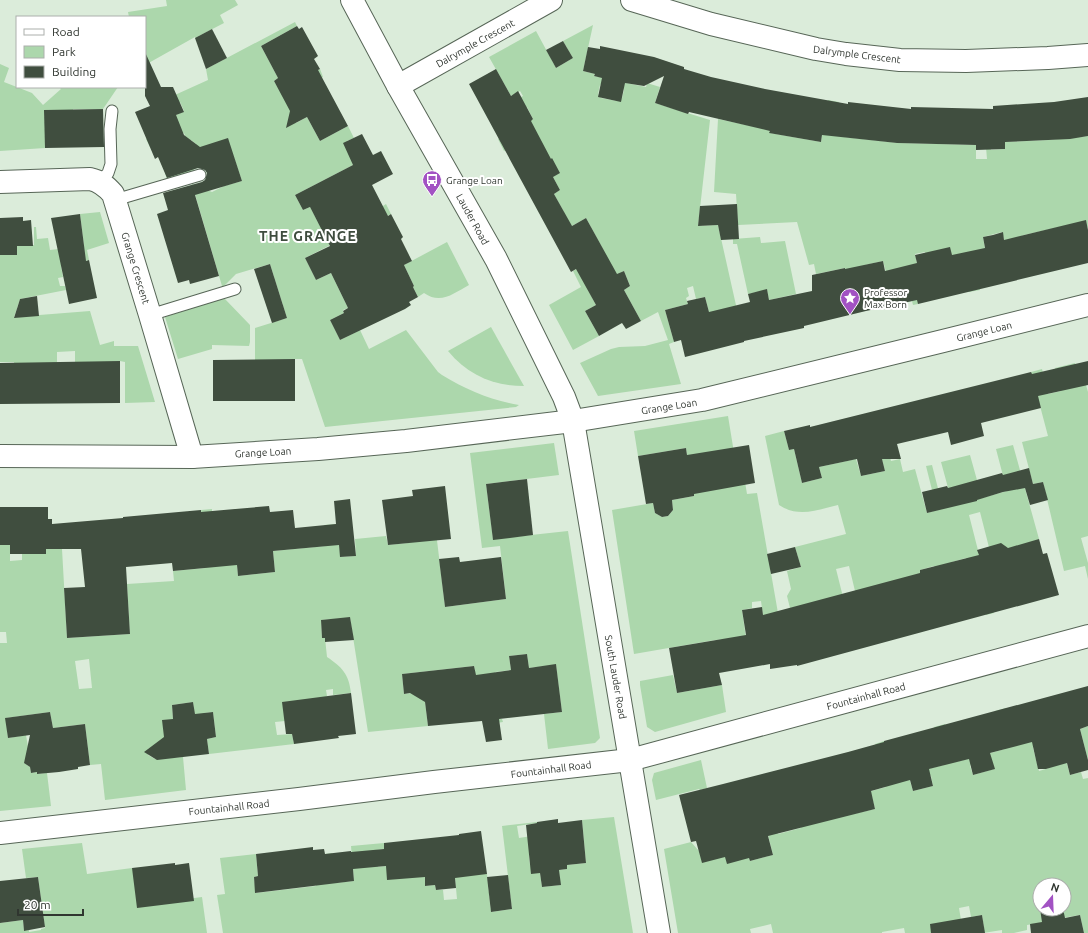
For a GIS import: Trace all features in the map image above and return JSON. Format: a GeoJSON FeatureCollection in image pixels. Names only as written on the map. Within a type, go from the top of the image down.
{"type":"FeatureCollection","features":[{"type":"Feature","properties":{"kind":"street","name":"Lauder Road"},"geometry":{"type":"LineString","coordinates":[[352,0],[398,86],[496,259],[561,390],[573,421]]}},
{"type":"Feature","properties":{"kind":"street","name":"Dalrymple Crescent"},"geometry":{"type":"LineString","coordinates":[[398,86],[551,0]]}},
{"type":"Feature","properties":{"kind":"street","name":"Dalrymple Crescent"},"geometry":{"type":"LineString","coordinates":[[632,0],[731,29],[816,49],[846,54],[900,60],[966,61],[1088,55]]}},
{"type":"Feature","properties":{"kind":"street"},"geometry":{"type":"LineString","coordinates":[[0,182],[90,179],[100,182]]}},
{"type":"Feature","properties":{"kind":"street","name":"Grange Crescent"},"geometry":{"type":"LineString","coordinates":[[100,182],[113,194],[192,457]]}},
{"type":"Feature","properties":{"kind":"street","name":"Grange Loan"},"geometry":{"type":"LineString","coordinates":[[0,456],[192,457],[318,449],[406,441],[573,421],[702,400],[943,342],[1088,305]]}},
{"type":"Feature","properties":{"kind":"street","name":"South Lauder Road"},"geometry":{"type":"LineString","coordinates":[[573,421],[658,933]]}},
{"type":"Feature","properties":{"kind":"street","name":"Fountainhall Road"},"geometry":{"type":"LineString","coordinates":[[0,833],[630,760],[1088,636]]}},
{"type":"Feature","properties":{"kind":"lane"},"geometry":{"type":"LineString","coordinates":[[100,182],[108,174],[111,164],[110,129],[112,111]]}},
{"type":"Feature","properties":{"kind":"lane"},"geometry":{"type":"LineString","coordinates":[[115,200],[200,175]]}},
{"type":"Feature","properties":{"kind":"lane"},"geometry":{"type":"LineString","coordinates":[[150,315],[235,289]]}},
{"type":"Feature","properties":{"kind":"green space"},"geometry":{"type":"Polygon","coordinates":[[[166,0],[235,0],[238,5],[220,15],[224,23],[195,37],[146,64],[146,16],[129,16],[128,12],[167,6],[166,0]]]}},
{"type":"Feature","properties":{"kind":"green space"},"geometry":{"type":"Polygon","coordinates":[[[295,22],[297,26],[261,46],[278,78],[274,81],[280,91],[320,69],[323,77],[295,92],[291,121],[296,123],[307,117],[320,141],[348,126],[354,138],[347,141],[353,165],[295,195],[303,210],[310,207],[318,222],[386,204],[391,214],[305,258],[316,280],[331,273],[348,308],[343,310],[344,313],[330,320],[340,340],[360,330],[369,349],[406,330],[438,372],[442,375],[479,394],[519,405],[516,407],[325,427],[302,359],[255,363],[255,328],[287,318],[270,264],[236,274],[224,286],[222,286],[192,184],[212,192],[224,186],[242,181],[233,155],[204,147],[193,171],[167,179],[165,173],[195,160],[196,144],[191,140],[187,141],[184,133],[150,147],[146,139],[178,125],[174,116],[184,111],[180,102],[170,107],[166,99],[208,80],[206,69],[295,22]]]}},
{"type":"Feature","properties":{"kind":"green space"},"geometry":{"type":"Polygon","coordinates":[[[593,25],[583,71],[595,74],[594,76],[605,78],[604,82],[600,85],[598,94],[601,98],[617,101],[622,98],[624,90],[620,85],[621,82],[646,87],[647,83],[660,87],[655,103],[710,120],[698,226],[718,225],[740,323],[709,312],[705,297],[696,299],[693,286],[687,288],[689,296],[686,298],[688,304],[665,310],[674,342],[669,344],[681,384],[598,396],[580,363],[611,349],[619,347],[645,346],[668,340],[658,312],[641,321],[624,290],[630,286],[624,271],[588,290],[596,305],[585,311],[599,336],[573,350],[549,305],[581,287],[573,271],[605,253],[586,218],[554,236],[564,212],[554,194],[560,190],[553,177],[552,159],[545,162],[537,133],[504,151],[498,139],[533,119],[527,107],[519,111],[517,99],[523,96],[520,91],[511,96],[489,57],[536,31],[556,68],[573,58],[563,41],[593,25]]]}},
{"type":"Feature","properties":{"kind":"green space"},"geometry":{"type":"Polygon","coordinates":[[[0,64],[9,68],[4,82],[32,93],[43,105],[61,89],[60,88],[117,88],[103,109],[73,109],[73,118],[45,148],[0,151],[0,64]]]}},
{"type":"Feature","properties":{"kind":"green space"},"geometry":{"type":"Polygon","coordinates":[[[828,100],[839,102],[837,133],[844,137],[899,143],[976,145],[976,159],[987,159],[983,112],[991,150],[1005,149],[1005,142],[1088,136],[1088,230],[1086,221],[1024,235],[1005,243],[1002,232],[983,237],[985,249],[972,255],[980,290],[969,292],[960,254],[927,261],[925,252],[915,254],[917,263],[918,304],[913,305],[912,301],[901,304],[893,271],[886,272],[883,261],[865,265],[848,281],[845,268],[816,274],[814,264],[809,265],[797,222],[738,225],[736,194],[714,192],[718,119],[770,130],[770,133],[821,142],[828,100]]]}},
{"type":"Feature","properties":{"kind":"green space"},"geometry":{"type":"Polygon","coordinates":[[[100,212],[109,243],[87,250],[89,260],[61,266],[63,277],[58,278],[60,286],[65,286],[66,290],[20,299],[14,317],[90,311],[100,345],[114,341],[114,346],[138,346],[155,402],[125,403],[125,362],[120,361],[75,367],[75,351],[57,352],[57,362],[14,379],[14,362],[0,362],[0,255],[17,255],[17,246],[34,245],[34,227],[36,227],[37,239],[48,238],[50,250],[84,246],[80,214],[100,212]]]}},
{"type":"Feature","properties":{"kind":"green space"},"geometry":{"type":"Polygon","coordinates":[[[760,237],[761,243],[785,241],[796,294],[769,300],[767,290],[748,294],[737,244],[733,244],[733,239],[760,237]]]}},
{"type":"Feature","properties":{"kind":"green space"},"geometry":{"type":"Polygon","coordinates":[[[447,242],[469,285],[442,298],[436,298],[424,293],[418,297],[404,265],[447,242]]]}},
{"type":"Feature","properties":{"kind":"green space"},"geometry":{"type":"Polygon","coordinates":[[[224,298],[250,325],[249,346],[212,345],[212,349],[178,359],[165,317],[224,298]]]}},
{"type":"Feature","properties":{"kind":"green space"},"geometry":{"type":"Polygon","coordinates":[[[491,327],[524,386],[502,384],[482,378],[464,367],[448,351],[491,327]]]}},
{"type":"Feature","properties":{"kind":"green space"},"geometry":{"type":"Polygon","coordinates":[[[1075,363],[1079,380],[1084,378],[1088,392],[1088,536],[1081,538],[1088,563],[1088,579],[1085,566],[1064,571],[1043,482],[1033,484],[1022,442],[1048,436],[1031,372],[1042,369],[1048,394],[1061,391],[1055,368],[1075,363]]]}},
{"type":"Feature","properties":{"kind":"green space"},"geometry":{"type":"Polygon","coordinates":[[[878,411],[891,461],[900,459],[903,472],[915,469],[927,513],[937,510],[926,466],[932,465],[943,508],[953,506],[941,462],[970,455],[982,498],[1007,491],[996,449],[1013,445],[1039,539],[994,567],[980,512],[969,515],[994,613],[986,615],[975,572],[968,565],[966,558],[952,562],[956,577],[938,581],[934,566],[920,570],[922,580],[855,591],[849,566],[836,569],[844,601],[790,608],[787,596],[791,589],[787,571],[801,567],[795,547],[846,534],[838,505],[815,511],[801,512],[786,509],[779,505],[765,436],[784,431],[789,450],[794,449],[802,483],[822,478],[819,467],[856,459],[861,476],[885,471],[880,453],[878,411]]]}},
{"type":"Feature","properties":{"kind":"green space"},"geometry":{"type":"Polygon","coordinates":[[[728,416],[736,465],[742,464],[747,494],[757,493],[782,636],[766,638],[761,601],[752,602],[752,608],[742,610],[746,638],[715,640],[634,654],[612,510],[653,503],[655,513],[662,517],[668,516],[673,510],[672,500],[694,496],[686,448],[638,456],[634,431],[728,416]]]}},
{"type":"Feature","properties":{"kind":"green space"},"geometry":{"type":"Polygon","coordinates":[[[554,443],[559,475],[486,484],[493,539],[568,531],[600,738],[595,743],[548,749],[544,714],[562,712],[556,665],[529,668],[527,654],[509,656],[511,670],[495,672],[500,719],[502,719],[503,722],[483,725],[474,666],[402,674],[404,694],[418,692],[425,702],[428,726],[368,732],[350,618],[321,620],[322,638],[325,638],[327,657],[337,664],[344,672],[349,681],[351,693],[333,695],[333,689],[326,690],[327,696],[285,721],[275,722],[277,735],[292,734],[294,744],[209,754],[207,739],[216,737],[213,712],[204,713],[204,716],[195,717],[193,702],[172,705],[173,719],[165,743],[148,749],[148,755],[155,759],[183,757],[186,790],[105,800],[101,764],[90,765],[85,724],[53,728],[50,712],[6,718],[8,738],[26,735],[29,753],[25,762],[30,767],[31,773],[47,773],[51,806],[0,811],[0,643],[7,643],[6,632],[0,632],[0,545],[10,545],[10,561],[22,560],[22,549],[33,554],[45,554],[46,549],[62,549],[67,638],[130,634],[127,584],[174,581],[173,571],[206,568],[201,510],[212,509],[236,554],[238,576],[275,572],[273,551],[326,546],[324,525],[336,524],[341,557],[356,556],[355,539],[386,536],[388,545],[408,543],[436,532],[445,607],[506,599],[500,546],[482,548],[470,453],[554,443]],[[89,659],[75,661],[79,689],[92,688],[89,659]]]}},
{"type":"Feature","properties":{"kind":"green space"},"geometry":{"type":"Polygon","coordinates":[[[673,675],[677,693],[722,685],[726,712],[655,732],[647,727],[640,681],[673,675]]]}},
{"type":"Feature","properties":{"kind":"green space"},"geometry":{"type":"Polygon","coordinates":[[[1006,708],[1034,741],[1035,745],[1033,748],[1039,771],[1049,768],[1059,735],[1070,775],[1081,772],[1083,779],[1088,778],[1088,933],[1084,933],[1080,915],[1072,916],[1072,877],[1032,877],[1032,917],[1042,917],[1045,922],[1027,925],[1027,930],[1014,933],[1002,933],[1002,930],[983,933],[984,928],[982,915],[971,917],[969,906],[959,908],[963,932],[965,933],[905,933],[904,928],[882,933],[773,933],[771,924],[750,929],[751,933],[678,933],[664,849],[691,842],[699,851],[740,824],[750,861],[773,855],[764,819],[775,822],[778,834],[801,828],[798,817],[853,814],[875,809],[872,797],[868,792],[886,787],[875,744],[884,741],[894,778],[912,777],[910,781],[913,791],[933,786],[931,776],[928,774],[927,769],[944,765],[934,727],[945,724],[955,762],[972,758],[973,761],[970,766],[973,775],[994,769],[987,754],[1005,749],[995,711],[1006,708]]]}},
{"type":"Feature","properties":{"kind":"green space"},"geometry":{"type":"Polygon","coordinates":[[[1088,726],[1088,760],[1080,729],[1088,726]]]}},
{"type":"Feature","properties":{"kind":"green space"},"geometry":{"type":"Polygon","coordinates":[[[701,760],[707,788],[656,800],[652,780],[654,773],[701,760]]]}},
{"type":"Feature","properties":{"kind":"green space"},"geometry":{"type":"Polygon","coordinates":[[[614,817],[633,933],[223,933],[217,895],[225,894],[220,858],[256,854],[258,876],[254,877],[256,893],[316,886],[316,883],[328,881],[325,854],[332,853],[335,883],[354,881],[351,846],[384,843],[384,849],[376,850],[378,867],[386,866],[425,876],[425,886],[435,885],[436,890],[443,890],[444,900],[457,899],[453,856],[487,874],[491,912],[512,909],[502,826],[537,822],[517,826],[519,838],[538,835],[529,856],[530,865],[540,873],[542,887],[560,885],[559,870],[567,869],[567,865],[586,863],[582,820],[614,817]]]}},
{"type":"Feature","properties":{"kind":"green space"},"geometry":{"type":"Polygon","coordinates":[[[82,843],[87,874],[132,868],[179,900],[202,897],[207,933],[0,933],[0,923],[23,920],[24,931],[29,930],[29,932],[45,928],[38,877],[26,878],[22,849],[82,843]]]}},
{"type":"Feature","properties":{"kind":"building"},"geometry":{"type":"Polygon","coordinates":[[[297,26],[299,29],[302,27],[318,56],[314,59],[320,69],[318,70],[348,126],[320,141],[307,117],[286,128],[290,111],[274,81],[278,78],[261,46],[297,26]]]}},
{"type":"Feature","properties":{"kind":"building"},"geometry":{"type":"Polygon","coordinates":[[[212,29],[227,58],[206,69],[195,38],[212,29]]]}},
{"type":"Feature","properties":{"kind":"building"},"geometry":{"type":"Polygon","coordinates":[[[563,41],[573,58],[556,68],[546,50],[563,41]]]}},
{"type":"Feature","properties":{"kind":"building"},"geometry":{"type":"Polygon","coordinates":[[[600,46],[654,57],[684,67],[684,69],[711,77],[765,89],[848,104],[848,102],[911,109],[911,107],[993,109],[993,106],[1054,102],[1088,97],[1088,136],[1070,139],[1005,142],[1005,149],[976,150],[976,145],[897,143],[822,135],[821,142],[769,133],[770,131],[689,112],[688,114],[655,103],[664,76],[644,86],[625,83],[621,102],[598,97],[602,78],[594,76],[595,74],[583,71],[588,47],[600,49],[600,46]]]}},
{"type":"Feature","properties":{"kind":"building"},"geometry":{"type":"Polygon","coordinates":[[[146,54],[161,87],[173,87],[184,112],[176,115],[184,135],[200,147],[228,138],[242,181],[195,195],[219,276],[190,284],[189,280],[178,283],[157,214],[168,210],[163,193],[202,182],[205,180],[207,173],[205,170],[198,168],[167,178],[158,157],[155,159],[135,112],[150,106],[145,96],[146,54]]]}},
{"type":"Feature","properties":{"kind":"building"},"geometry":{"type":"Polygon","coordinates":[[[496,69],[511,96],[518,91],[533,119],[531,121],[560,173],[553,177],[560,190],[554,194],[572,226],[586,218],[617,274],[624,271],[630,286],[624,290],[641,321],[626,329],[622,323],[599,336],[585,311],[596,305],[576,269],[571,272],[469,84],[496,69]]]}},
{"type":"Feature","properties":{"kind":"building"},"geometry":{"type":"Polygon","coordinates":[[[103,109],[104,147],[45,148],[44,110],[103,109]]]}},
{"type":"Feature","properties":{"kind":"building"},"geometry":{"type":"Polygon","coordinates":[[[362,134],[373,155],[381,151],[393,174],[372,185],[388,216],[391,214],[403,237],[401,239],[412,261],[404,265],[418,297],[409,302],[411,305],[405,309],[340,340],[330,320],[344,313],[343,311],[348,308],[331,273],[316,280],[305,258],[330,246],[310,207],[303,210],[295,195],[353,165],[343,143],[362,134]]]}},
{"type":"Feature","properties":{"kind":"building"},"geometry":{"type":"Polygon","coordinates":[[[737,204],[739,239],[721,240],[718,225],[698,226],[700,206],[737,204]]]}},
{"type":"Feature","properties":{"kind":"building"},"geometry":{"type":"Polygon","coordinates":[[[80,214],[86,261],[89,260],[97,298],[69,304],[51,218],[80,214]]]}},
{"type":"Feature","properties":{"kind":"building"},"geometry":{"type":"Polygon","coordinates":[[[23,217],[23,221],[31,220],[33,246],[17,246],[17,255],[0,255],[0,218],[23,217]]]}},
{"type":"Feature","properties":{"kind":"building"},"geometry":{"type":"Polygon","coordinates":[[[1086,220],[1088,230],[1088,263],[918,304],[917,300],[866,311],[804,326],[804,328],[744,341],[685,357],[681,340],[674,342],[665,310],[688,304],[687,301],[705,297],[709,312],[750,302],[748,294],[767,289],[769,300],[812,291],[812,275],[883,261],[885,271],[917,263],[915,255],[950,247],[952,255],[985,248],[983,237],[1003,232],[1004,240],[1086,220]]]}},
{"type":"Feature","properties":{"kind":"building"},"geometry":{"type":"Polygon","coordinates":[[[270,264],[287,318],[272,323],[254,269],[270,264]]]}},
{"type":"Feature","properties":{"kind":"building"},"geometry":{"type":"Polygon","coordinates":[[[37,296],[39,316],[14,318],[20,299],[37,296]]]}},
{"type":"Feature","properties":{"kind":"building"},"geometry":{"type":"Polygon","coordinates":[[[295,359],[295,401],[213,401],[213,360],[295,359]]]}},
{"type":"Feature","properties":{"kind":"building"},"geometry":{"type":"Polygon","coordinates":[[[120,361],[120,403],[0,404],[0,363],[120,361]]]}},
{"type":"Feature","properties":{"kind":"building"},"geometry":{"type":"Polygon","coordinates":[[[1088,361],[1088,385],[1038,396],[1041,408],[981,423],[984,436],[951,445],[948,432],[897,444],[901,459],[882,459],[885,471],[861,476],[857,459],[819,467],[822,478],[802,483],[794,449],[789,450],[784,431],[810,425],[810,427],[1031,372],[1032,374],[1088,361]]]}},
{"type":"Feature","properties":{"kind":"building"},"geometry":{"type":"Polygon","coordinates":[[[749,445],[755,483],[694,494],[694,496],[672,500],[673,510],[668,516],[662,517],[655,513],[653,503],[646,504],[638,456],[686,448],[687,455],[749,445]]]}},
{"type":"Feature","properties":{"kind":"building"},"geometry":{"type":"Polygon","coordinates":[[[1029,468],[1033,484],[1043,482],[1048,500],[1030,505],[1025,488],[1003,492],[977,501],[927,513],[922,492],[947,486],[948,488],[1002,473],[1003,475],[1029,468]]]}},
{"type":"Feature","properties":{"kind":"building"},"geometry":{"type":"Polygon","coordinates":[[[527,479],[533,535],[493,540],[486,484],[527,479]]]}},
{"type":"Feature","properties":{"kind":"building"},"geometry":{"type":"Polygon","coordinates":[[[445,486],[451,539],[388,545],[382,500],[413,496],[412,490],[445,486]]]}},
{"type":"Feature","properties":{"kind":"building"},"geometry":{"type":"Polygon","coordinates":[[[350,499],[356,556],[340,557],[339,545],[273,551],[275,572],[238,576],[237,565],[173,571],[172,563],[126,567],[130,634],[67,638],[64,588],[85,587],[81,549],[46,549],[46,554],[10,554],[10,545],[0,545],[0,507],[48,507],[48,519],[52,519],[52,524],[201,510],[201,512],[269,506],[270,512],[293,510],[295,528],[336,524],[334,501],[350,499]]]}},
{"type":"Feature","properties":{"kind":"building"},"geometry":{"type":"Polygon","coordinates":[[[1039,539],[1043,554],[1047,553],[1059,595],[797,666],[770,669],[770,664],[719,673],[722,685],[677,693],[669,648],[746,635],[742,610],[762,607],[763,615],[920,573],[920,570],[979,555],[977,550],[1001,543],[1008,548],[1039,539]]]}},
{"type":"Feature","properties":{"kind":"building"},"geometry":{"type":"Polygon","coordinates":[[[795,547],[801,567],[771,574],[767,554],[795,547]]]}},
{"type":"Feature","properties":{"kind":"building"},"geometry":{"type":"Polygon","coordinates":[[[459,557],[460,562],[501,557],[506,599],[445,607],[439,559],[459,557]]]}},
{"type":"Feature","properties":{"kind":"building"},"geometry":{"type":"Polygon","coordinates":[[[350,617],[354,640],[325,642],[325,638],[322,638],[321,620],[350,617]]]}},
{"type":"Feature","properties":{"kind":"building"},"geometry":{"type":"Polygon","coordinates":[[[527,654],[529,668],[556,664],[562,712],[499,719],[502,740],[486,742],[482,721],[428,726],[425,702],[410,693],[404,694],[402,674],[474,666],[476,675],[511,670],[509,656],[527,654]]]}},
{"type":"Feature","properties":{"kind":"building"},"geometry":{"type":"Polygon","coordinates":[[[1088,686],[1088,726],[1080,729],[1088,760],[1088,770],[1070,775],[1067,763],[1046,769],[1038,769],[1032,742],[990,753],[995,769],[973,775],[969,759],[929,769],[933,786],[913,791],[910,780],[871,791],[875,809],[768,836],[773,855],[750,861],[749,858],[727,864],[725,857],[702,863],[696,841],[691,842],[679,795],[848,752],[1088,686]]]}},
{"type":"Feature","properties":{"kind":"building"},"geometry":{"type":"Polygon","coordinates":[[[351,693],[356,734],[338,736],[339,738],[294,744],[292,734],[286,734],[282,702],[351,693]]]}},
{"type":"Feature","properties":{"kind":"building"},"geometry":{"type":"Polygon","coordinates":[[[193,702],[195,714],[213,712],[216,737],[207,739],[209,754],[157,760],[144,752],[164,737],[162,720],[173,719],[172,705],[193,702]]]}},
{"type":"Feature","properties":{"kind":"building"},"geometry":{"type":"Polygon","coordinates":[[[50,712],[53,728],[85,724],[90,765],[78,767],[78,769],[59,772],[37,774],[37,772],[31,773],[30,767],[24,763],[30,735],[8,738],[5,718],[50,712]]]}},
{"type":"Feature","properties":{"kind":"building"},"geometry":{"type":"Polygon","coordinates":[[[558,819],[558,823],[582,820],[586,863],[567,865],[567,869],[559,870],[561,885],[542,887],[540,873],[531,874],[526,825],[558,819]]]}},
{"type":"Feature","properties":{"kind":"building"},"geometry":{"type":"Polygon","coordinates":[[[481,831],[487,874],[455,878],[456,888],[436,890],[435,885],[425,886],[425,877],[387,880],[386,866],[353,869],[354,881],[255,893],[254,877],[258,876],[256,854],[313,847],[313,850],[324,849],[325,854],[384,849],[384,843],[459,835],[481,831]]]}},
{"type":"Feature","properties":{"kind":"building"},"geometry":{"type":"Polygon","coordinates":[[[175,863],[175,865],[189,863],[194,901],[137,908],[132,868],[175,863]]]}},
{"type":"Feature","properties":{"kind":"building"},"geometry":{"type":"Polygon","coordinates":[[[508,875],[512,909],[491,912],[487,877],[508,875]]]}},
{"type":"Feature","properties":{"kind":"building"},"geometry":{"type":"Polygon","coordinates":[[[38,877],[45,927],[24,931],[23,920],[0,923],[0,881],[38,877]]]}},
{"type":"Feature","properties":{"kind":"building"},"geometry":{"type":"Polygon","coordinates":[[[982,915],[985,933],[931,933],[930,924],[982,915]]]}},
{"type":"Feature","properties":{"kind":"building"},"geometry":{"type":"Polygon","coordinates":[[[1080,915],[1084,933],[1031,933],[1030,924],[1042,922],[1041,917],[1065,918],[1080,915]]]}},
{"type":"Feature","properties":{"kind":"place","name":"Grange Loan"},"geometry":{"type":"Point","coordinates":[432,197]}},
{"type":"Feature","properties":{"kind":"place","name":"Professor Max Born"},"geometry":{"type":"Point","coordinates":[850,315]}},
{"type":"Feature","properties":{"kind":"district","name":"THE GRANGE"},"geometry":{"type":"Point","coordinates":[308,236]}}]}
